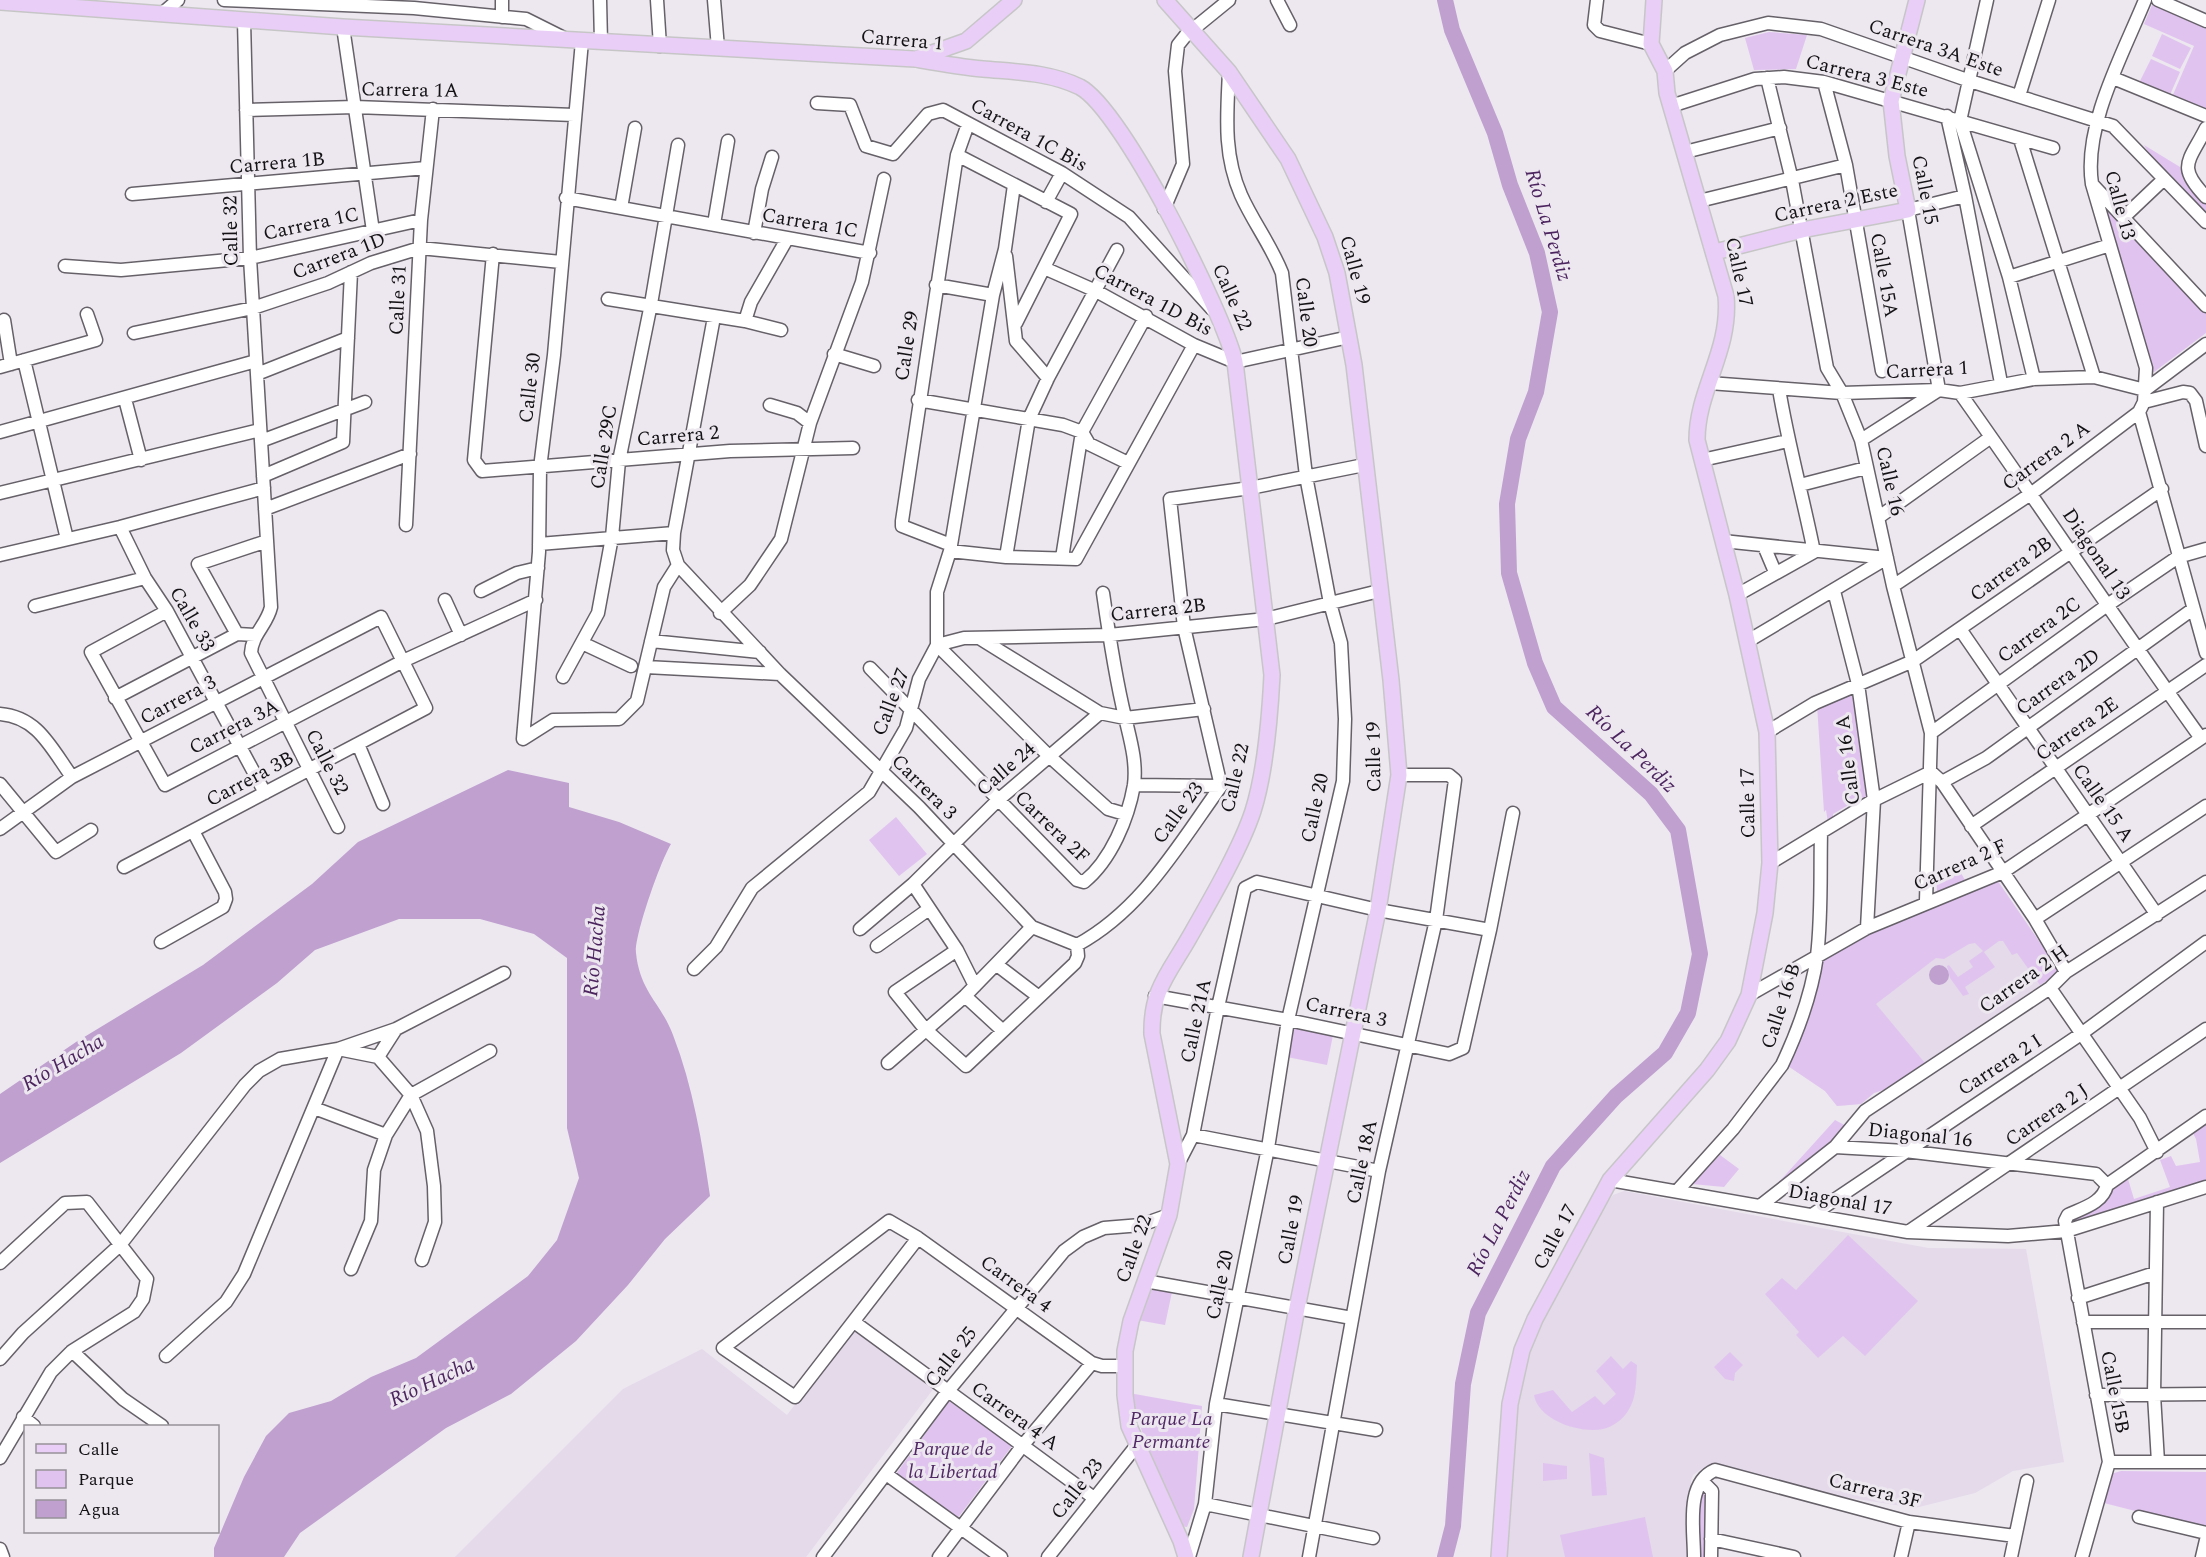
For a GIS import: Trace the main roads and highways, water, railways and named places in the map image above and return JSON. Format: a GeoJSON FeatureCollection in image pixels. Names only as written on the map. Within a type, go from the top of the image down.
{"type":"FeatureCollection","features":[{"type":"Feature","properties":{"kind":"main road"},"geometry":{"type":"LineString","coordinates":[[915,59],[966,41],[1014,0]]}},
{"type":"Feature","properties":{"kind":"main road","name":"Calle 19"},"geometry":{"type":"LineString","coordinates":[[1165,0],[1229,72],[1288,159],[1321,227],[1337,273],[1349,337],[1399,775],[1378,910],[1297,1308],[1251,1557]]}},
{"type":"Feature","properties":{"kind":"main road","name":"Calle 17"},"geometry":{"type":"LineString","coordinates":[[1499,1557],[1510,1404],[1519,1358],[1535,1319],[1610,1180],[1707,1070],[1728,1041],[1749,995],[1765,913],[1770,862],[1767,732],[1737,595],[1697,440],[1697,422],[1728,318],[1726,296],[1671,106],[1665,71],[1651,44],[1654,0]]}},
{"type":"Feature","properties":{"kind":"main road","name":"Calle 15"},"geometry":{"type":"LineString","coordinates":[[1908,210],[1897,156],[1891,101],[1917,0]]}},
{"type":"Feature","properties":{"kind":"main road","name":"Carrera 1"},"geometry":{"type":"LineString","coordinates":[[0,2],[135,5],[164,12],[244,21],[915,59],[954,66],[1049,74],[1082,88],[1114,120],[1164,209]]}},
{"type":"Feature","properties":{"kind":"main road","name":"Calle 22"},"geometry":{"type":"LineString","coordinates":[[1164,209],[1230,340],[1235,362],[1272,675],[1270,720],[1253,811],[1188,939],[1171,964],[1155,996],[1152,1034],[1178,1164],[1169,1215],[1131,1321],[1124,1366],[1125,1395],[1129,1426],[1188,1557]]}},
{"type":"Feature","properties":{"kind":"main road","name":"Carrera 2 Este"},"geometry":{"type":"LineString","coordinates":[[1715,252],[1802,230],[1908,210]]}},
{"type":"Feature","properties":{"kind":"water","name":"Río Hacha"},"geometry":{"type":"Polygon","coordinates":[[[508,770],[569,783],[569,807],[619,822],[671,844],[649,898],[639,931],[636,953],[646,988],[668,1024],[686,1074],[700,1135],[710,1196],[665,1239],[628,1285],[576,1341],[511,1394],[446,1428],[300,1533],[284,1557],[214,1557],[214,1548],[244,1477],[266,1436],[289,1413],[331,1401],[371,1377],[416,1358],[528,1276],[557,1240],[579,1178],[567,1128],[567,958],[534,934],[480,919],[399,919],[315,950],[277,983],[181,1053],[0,1163],[0,1094],[76,1042],[203,965],[312,884],[358,842],[508,770]]]}},
{"type":"Feature","properties":{"kind":"water"},"geometry":{"type":"Polygon","coordinates":[[[1939,965],[1946,968],[1949,975],[1946,982],[1939,985],[1932,982],[1929,975],[1932,968],[1939,965]]]}},
{"type":"Feature","properties":{"kind":"waterway","name":"Río La Perdiz"},"geometry":{"type":"LineString","coordinates":[[1445,0],[1452,30],[1495,133],[1510,185],[1537,253],[1550,312],[1536,392],[1518,439],[1507,504],[1509,573],[1535,663],[1554,707],[1651,794],[1678,830],[1700,954],[1688,1013],[1665,1053],[1616,1096],[1553,1166],[1478,1313],[1463,1384],[1453,1526],[1445,1557]]}},
{"type":"Feature","properties":{"kind":"park label","name":"Parque La Permante"},"geometry":{"type":"Point","coordinates":[1171,1430]}},
{"type":"Feature","properties":{"kind":"park label","name":"Parque de la Libertad"},"geometry":{"type":"Point","coordinates":[953,1460]}}]}
